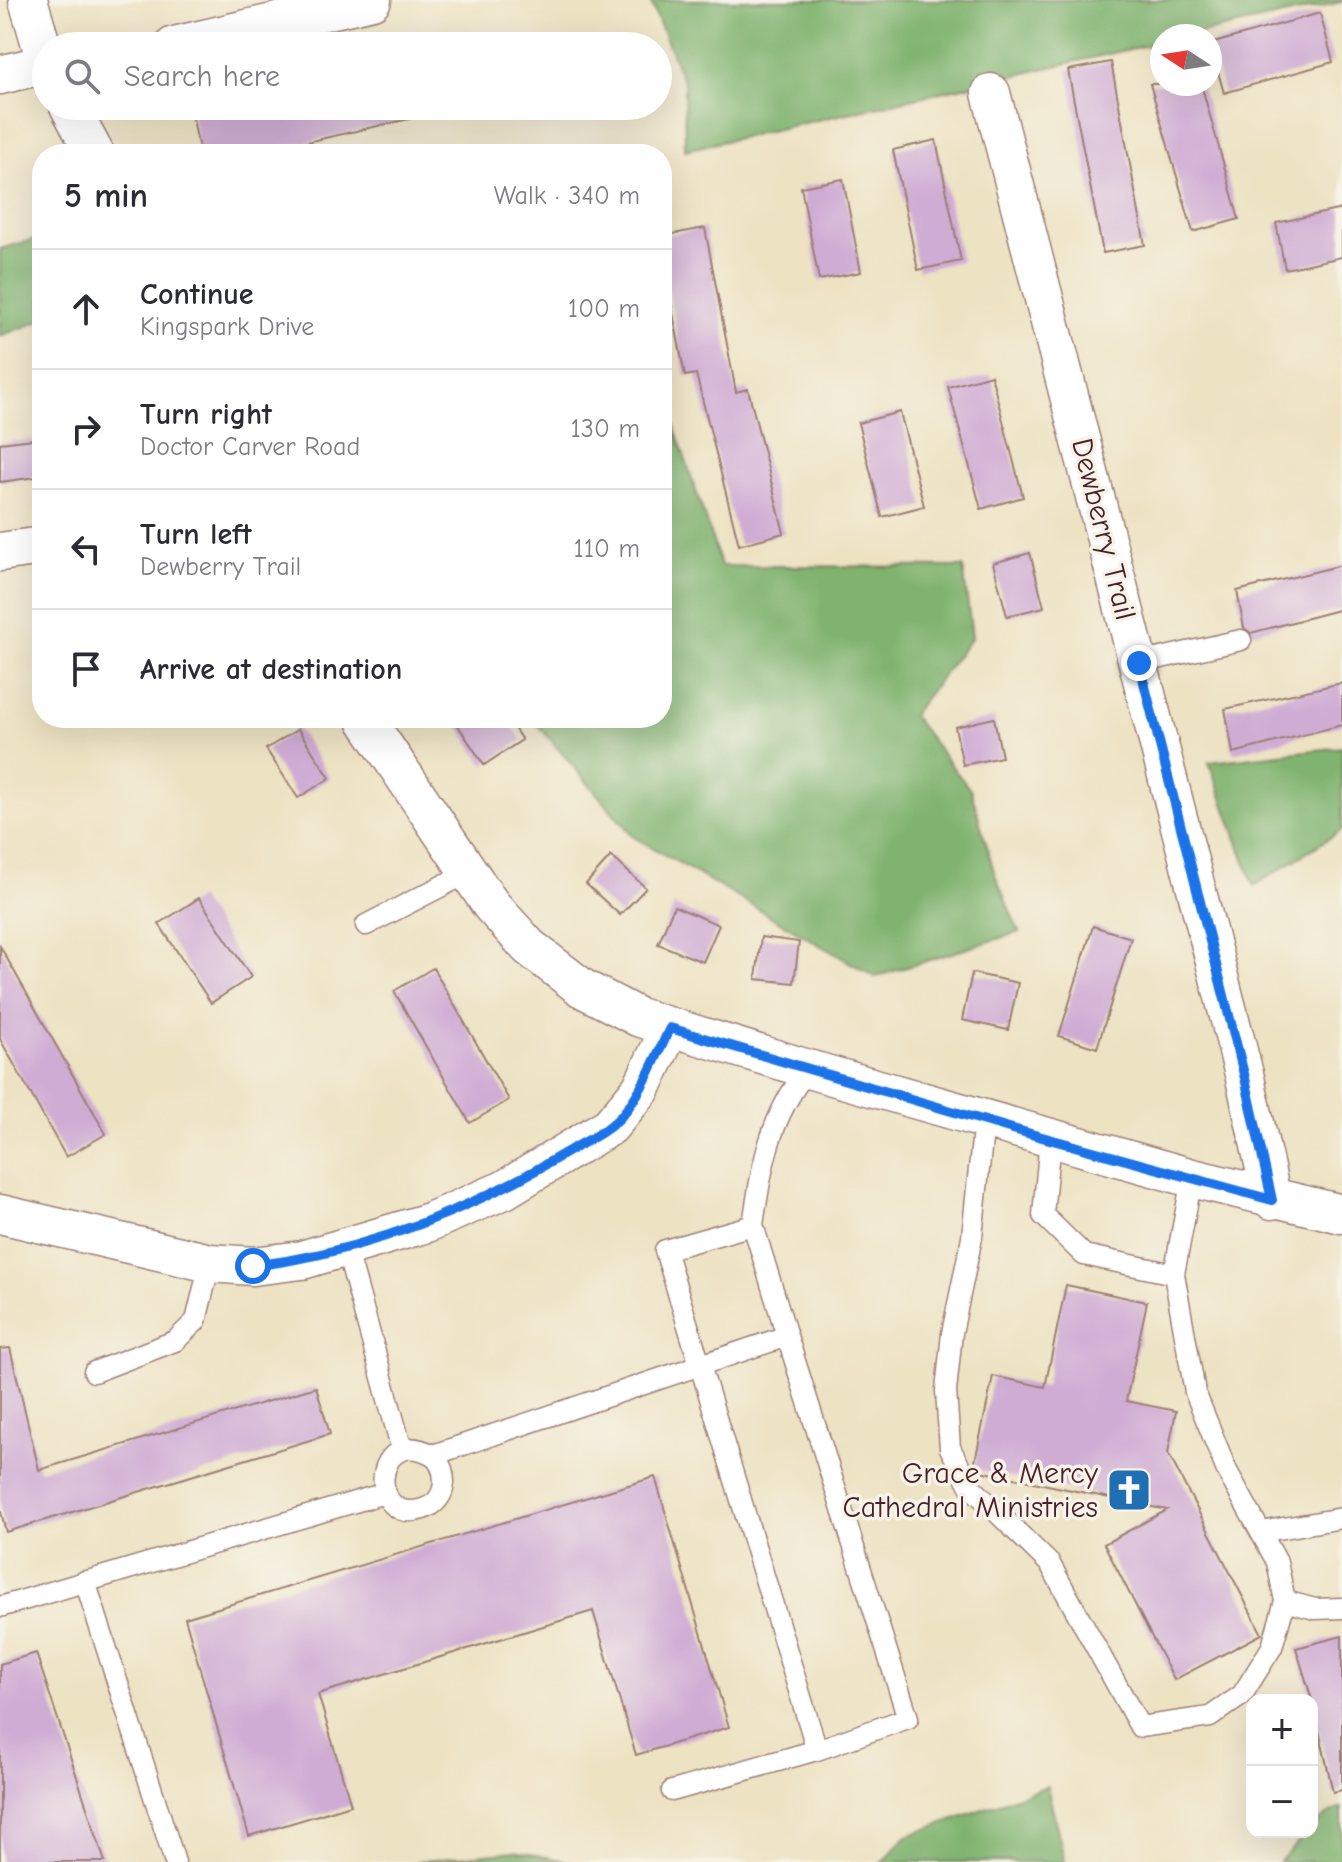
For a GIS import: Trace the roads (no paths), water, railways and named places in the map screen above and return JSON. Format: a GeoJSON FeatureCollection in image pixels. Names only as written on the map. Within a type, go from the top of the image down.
{"type":"FeatureCollection","features":[{"type":"Feature","properties":{"kind":"street"},"geometry":{"type":"LineString","coordinates":[[28,0],[37,32]]}},
{"type":"Feature","properties":{"kind":"street"},"geometry":{"type":"LineString","coordinates":[[233,32],[365,1]]}},
{"type":"Feature","properties":{"kind":"street"},"geometry":{"type":"LineString","coordinates":[[0,75],[32,66]]}},
{"type":"Feature","properties":{"kind":"street","name":"Dewberry Trail"},"geometry":{"type":"LineString","coordinates":[[991,93],[1245,1078],[1272,1200]]}},
{"type":"Feature","properties":{"kind":"street"},"geometry":{"type":"LineString","coordinates":[[77,120],[90,144]]}},
{"type":"Feature","properties":{"kind":"street"},"geometry":{"type":"LineString","coordinates":[[0,552],[32,547]]}},
{"type":"Feature","properties":{"kind":"street"},"geometry":{"type":"LineString","coordinates":[[372,728],[491,905],[529,947],[582,988],[670,1028],[1050,1139],[1272,1200],[1342,1214]]}},
{"type":"Feature","properties":{"kind":"street"},"geometry":{"type":"LineString","coordinates":[[0,1214],[210,1263],[265,1265],[302,1260],[427,1223],[504,1190],[610,1126],[641,1089],[670,1028]]}},
{"type":"Feature","properties":{"kind":"lane"},"geometry":{"type":"LineString","coordinates":[[1139,663],[1241,640]]}},
{"type":"Feature","properties":{"kind":"lane"},"geometry":{"type":"LineString","coordinates":[[366,925],[469,872]]}},
{"type":"Feature","properties":{"kind":"lane"},"geometry":{"type":"LineString","coordinates":[[672,1791],[817,1750],[908,1718],[753,1225],[764,1150],[787,1095],[808,1069]]}},
{"type":"Feature","properties":{"kind":"lane"},"geometry":{"type":"LineString","coordinates":[[984,1120],[972,1237],[952,1333],[946,1391],[950,1448],[970,1486],[1050,1564],[1140,1727],[1210,1717],[1242,1695],[1272,1647],[1285,1601],[1277,1562],[1227,1471],[1195,1392],[1174,1274],[1192,1178]]}},
{"type":"Feature","properties":{"kind":"lane"},"geometry":{"type":"LineString","coordinates":[[1050,1139],[1043,1215],[1084,1255],[1174,1274]]}},
{"type":"Feature","properties":{"kind":"lane"},"geometry":{"type":"LineString","coordinates":[[753,1225],[665,1250],[702,1362],[817,1750]]}},
{"type":"Feature","properties":{"kind":"lane"},"geometry":{"type":"LineString","coordinates":[[346,1247],[402,1450]]}},
{"type":"Feature","properties":{"kind":"lane"},"geometry":{"type":"LineString","coordinates":[[94,1372],[175,1341],[196,1321],[210,1263]]}},
{"type":"Feature","properties":{"kind":"lane"},"geometry":{"type":"LineString","coordinates":[[433,1455],[702,1362],[787,1336]]}},
{"type":"Feature","properties":{"kind":"lane"},"geometry":{"type":"LineString","coordinates":[[423,1449],[433,1455],[439,1461],[445,1480],[443,1490],[430,1507],[409,1511],[391,1502],[385,1493],[383,1472],[387,1462],[402,1450],[423,1449]]}},
{"type":"Feature","properties":{"kind":"lane"},"geometry":{"type":"LineString","coordinates":[[0,1607],[385,1493]]}},
{"type":"Feature","properties":{"kind":"lane"},"geometry":{"type":"LineString","coordinates":[[1261,1532],[1342,1518]]}},
{"type":"Feature","properties":{"kind":"lane"},"geometry":{"type":"LineString","coordinates":[[85,1581],[175,1862]]}},
{"type":"Feature","properties":{"kind":"lane"},"geometry":{"type":"LineString","coordinates":[[1285,1601],[1315,1609],[1342,1608]]}},
{"type":"Feature","properties":{"kind":"place","name":"Grace & Mercy Cathedral Ministries"},"geometry":{"type":"Point","coordinates":[1129,1490]}}]}
